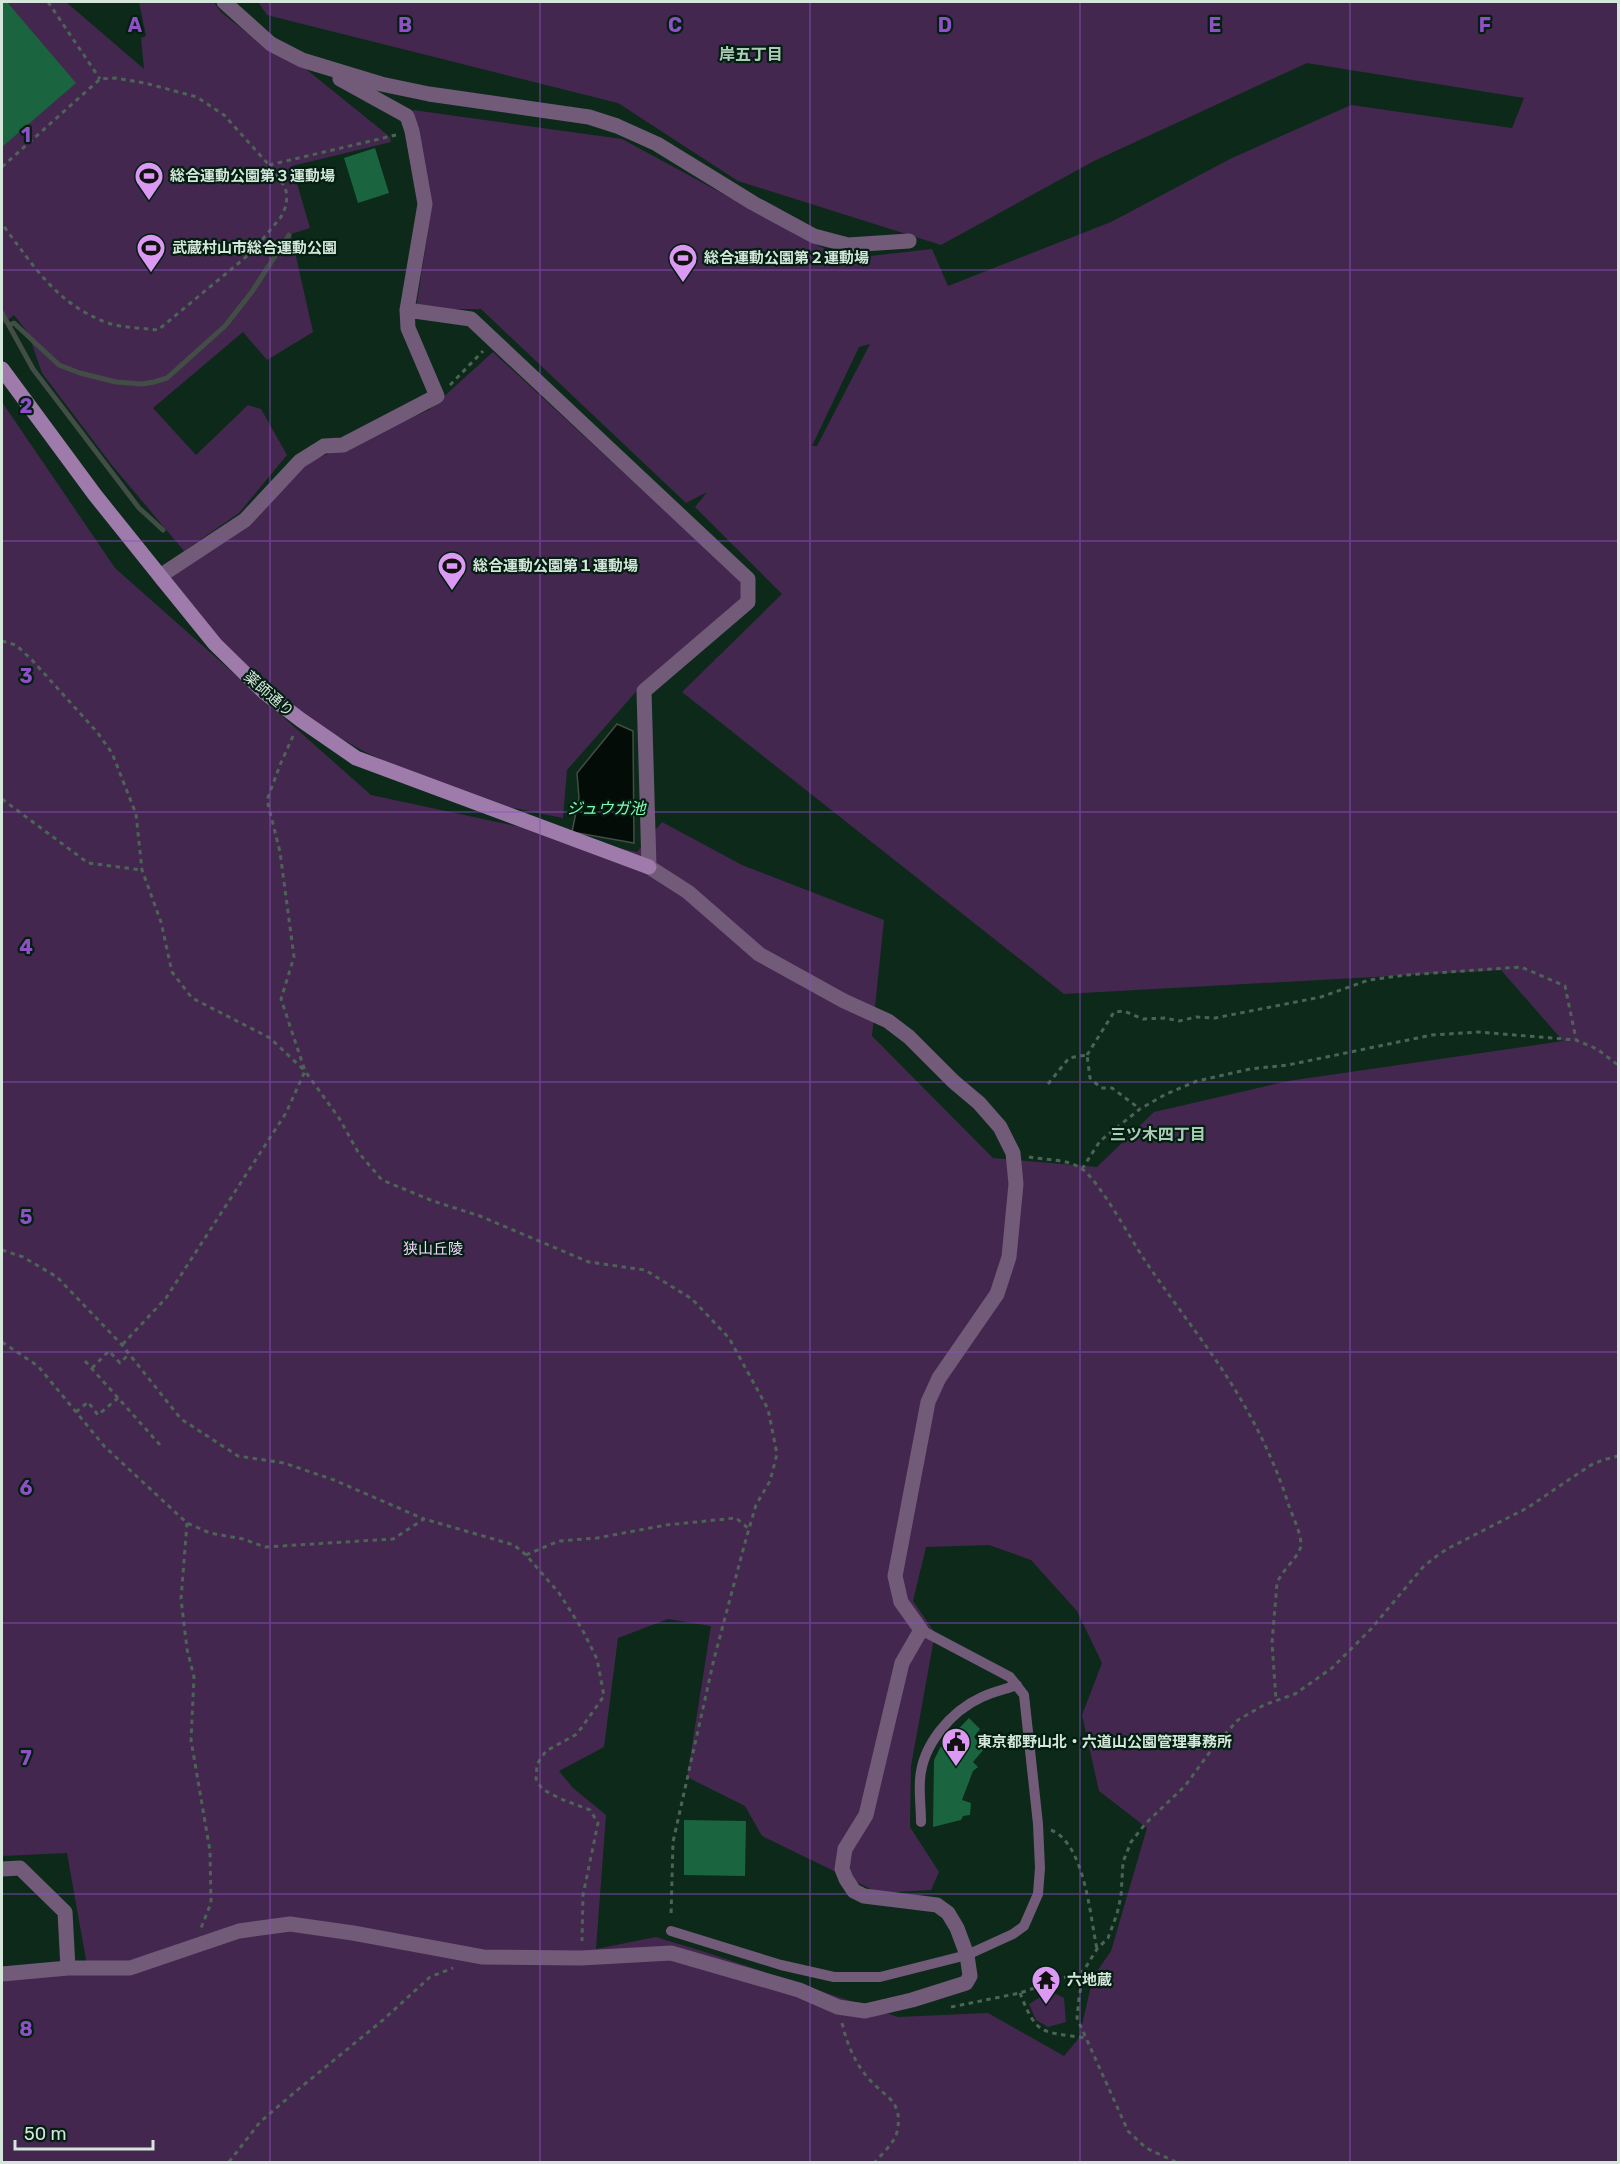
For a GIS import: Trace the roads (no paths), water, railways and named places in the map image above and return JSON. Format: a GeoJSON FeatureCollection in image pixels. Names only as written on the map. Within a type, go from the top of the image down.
{"type":"FeatureCollection","features":[{"type":"Feature","properties":{"kind":"street"},"geometry":{"type":"LineString","coordinates":[[160,576],[245,520],[300,461],[324,446],[343,445],[437,396],[408,328],[407,310],[425,204],[412,131],[407,116],[315,64],[271,44],[225,2]]}},
{"type":"Feature","properties":{"kind":"street"},"geometry":{"type":"LineString","coordinates":[[315,64],[381,84],[429,94],[589,117],[617,126],[657,144],[753,203],[813,236],[848,244],[909,241]]}},
{"type":"Feature","properties":{"kind":"street"},"geometry":{"type":"LineString","coordinates":[[2,1974],[68,1968],[130,1968],[239,1931],[290,1924],[483,1957],[581,1958],[670,1953],[778,1983],[838,2007],[865,2011],[912,2000],[966,1983],[970,1976],[967,1955],[957,1928],[948,1913],[937,1905],[864,1896],[850,1885],[842,1869],[845,1849],[866,1815],[902,1663],[921,1630],[901,1602],[895,1575],[928,1402],[939,1378],[997,1294],[1009,1257],[1016,1184],[1013,1153],[1000,1127],[979,1103],[954,1082],[909,1037],[888,1021],[759,954],[687,892],[650,867],[644,691],[748,602],[748,579],[471,319],[407,310]]}},
{"type":"Feature","properties":{"kind":"street","name":"薬師通り"},"geometry":{"type":"LineString","coordinates":[[2,369],[94,495],[215,644],[264,692],[356,758],[650,867]]}},
{"type":"Feature","properties":{"kind":"street"},"geometry":{"type":"LineString","coordinates":[[2,1869],[20,1868],[65,1912],[68,1968]]}},
{"type":"Feature","properties":{"kind":"lane"},"geometry":{"type":"LineString","coordinates":[[671,1931],[781,1965],[834,1977],[880,1977],[967,1955],[1014,1934],[1024,1926],[1038,1894],[1040,1868],[1038,1824],[1024,1695],[1010,1677],[921,1630]]}},
{"type":"Feature","properties":{"kind":"lane"},"geometry":{"type":"LineString","coordinates":[[921,1822],[920,1779],[925,1755],[934,1738],[962,1708],[982,1697],[1017,1684]]}},
{"type":"Feature","properties":{"kind":"water","name":"ジュウガ池"},"geometry":{"type":"Polygon","coordinates":[[[617,724],[633,731],[634,843],[572,832],[579,798],[577,773],[617,724]]]}},
{"type":"Feature","properties":{"kind":"waterway"},"geometry":{"type":"LineString","coordinates":[[9,325],[14,323],[59,365],[80,373],[116,382],[142,384],[167,378],[225,326],[251,293],[289,235]]}},
{"type":"Feature","properties":{"kind":"waterway"},"geometry":{"type":"LineString","coordinates":[[2,313],[33,369],[139,508],[163,530]]}},
{"type":"Feature","properties":{"kind":"place","name":"総合運動公園第３運動場"},"geometry":{"type":"Point","coordinates":[149,202]}},
{"type":"Feature","properties":{"kind":"place","name":"武蔵村山市総合運動公園"},"geometry":{"type":"Point","coordinates":[151,274]}},
{"type":"Feature","properties":{"kind":"place","name":"総合運動公園第２運動場"},"geometry":{"type":"Point","coordinates":[683,284]}},
{"type":"Feature","properties":{"kind":"place","name":"総合運動公園第１運動場"},"geometry":{"type":"Point","coordinates":[452,592]}},
{"type":"Feature","properties":{"kind":"place","name":"東京都野山北・六道山公園管理事務所"},"geometry":{"type":"Point","coordinates":[956,1768]}},
{"type":"Feature","properties":{"kind":"place","name":"六地蔵"},"geometry":{"type":"Point","coordinates":[1046,2006]}},
{"type":"Feature","properties":{"kind":"district","name":"岸五丁目"},"geometry":{"type":"Point","coordinates":[751,54]}},
{"type":"Feature","properties":{"kind":"district","name":"三ツ木四丁目"},"geometry":{"type":"Point","coordinates":[1158,1134]}},
{"type":"Feature","properties":{"kind":"park label","name":"狭山丘陵"},"geometry":{"type":"Point","coordinates":[433,1249]}}]}
